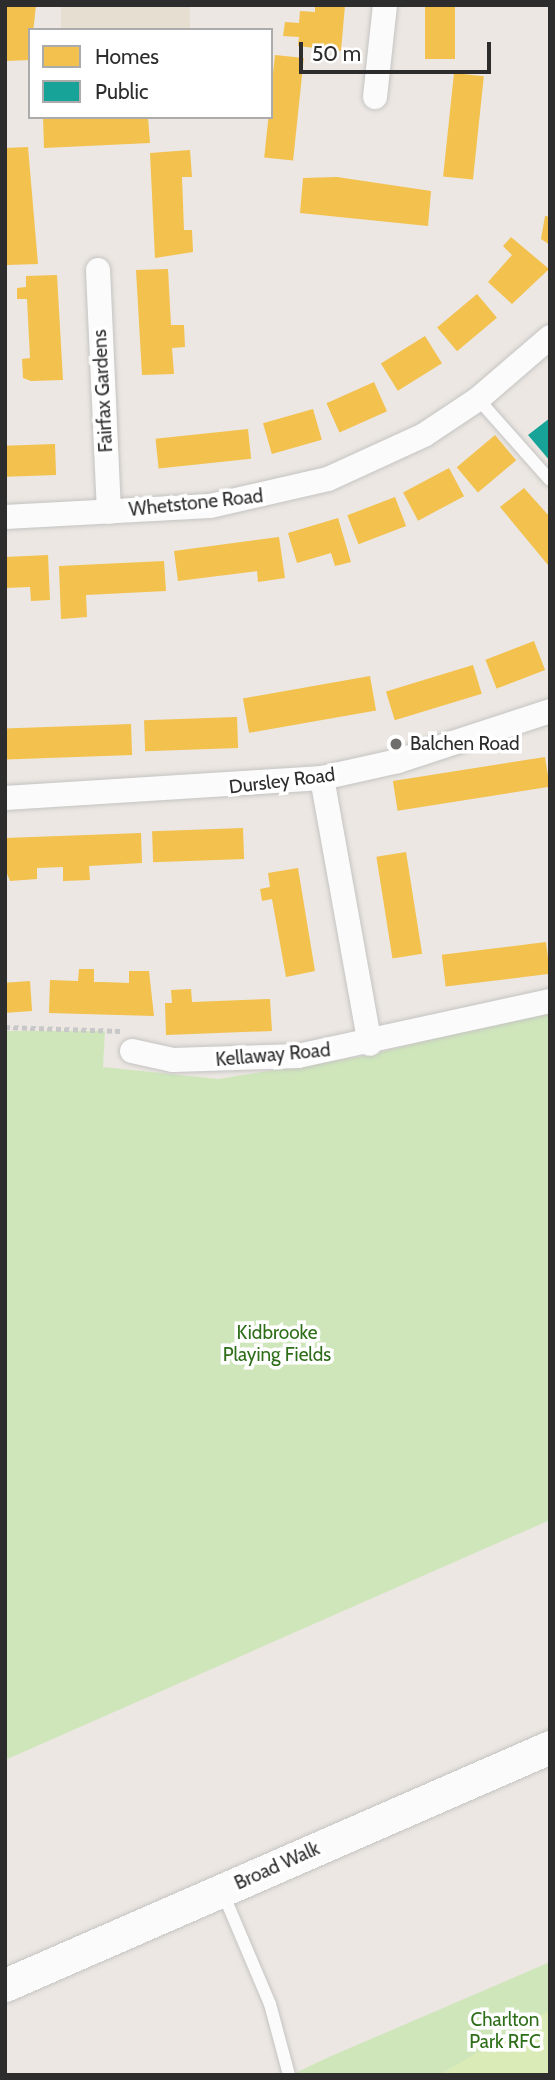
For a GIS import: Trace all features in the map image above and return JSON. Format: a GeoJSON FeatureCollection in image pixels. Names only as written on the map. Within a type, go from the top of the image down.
{"type":"FeatureCollection","features":[{"type":"Feature","properties":{"kind":"street"},"geometry":{"type":"LineString","coordinates":[[375,97],[385,5]]}},
{"type":"Feature","properties":{"kind":"street","name":"Fairfax Gardens"},"geometry":{"type":"LineString","coordinates":[[98,270],[109,512]]}},
{"type":"Feature","properties":{"kind":"street","name":"Whetstone Road"},"geometry":{"type":"LineString","coordinates":[[5,517],[210,506],[328,479],[411,442],[478,399],[550,337]]}},
{"type":"Feature","properties":{"kind":"street","name":"Dursley Road"},"geometry":{"type":"LineString","coordinates":[[5,798],[238,788],[322,778],[398,761],[550,711]]}},
{"type":"Feature","properties":{"kind":"street"},"geometry":{"type":"LineString","coordinates":[[322,778],[370,1044]]}},
{"type":"Feature","properties":{"kind":"street","name":"Kellaway Road"},"geometry":{"type":"LineString","coordinates":[[132,1051],[173,1060],[230,1060],[370,1044],[550,1001]]}},
{"type":"Feature","properties":{"kind":"street","name":"Broad Walk"},"geometry":{"type":"LineString","coordinates":[[5,1985],[550,1747]]}},
{"type":"Feature","properties":{"kind":"lane"},"geometry":{"type":"LineString","coordinates":[[478,399],[550,481]]}},
{"type":"Feature","properties":{"kind":"lane"},"geometry":{"type":"LineString","coordinates":[[221,1890],[270,2004],[289,2075]]}},
{"type":"Feature","properties":{"kind":"path"},"geometry":{"type":"LineString","coordinates":[[5,1027],[119,1027],[132,1051]]}},
{"type":"Feature","properties":{"kind":"shaded area"},"geometry":{"type":"Polygon","coordinates":[[[61,5],[190,5],[190,28],[61,28],[61,5]]]}},
{"type":"Feature","properties":{"kind":"green space","name":"Kidbrooke Playing Fields"},"geometry":{"type":"Polygon","coordinates":[[[550,1009],[550,1520],[5,1760],[5,1031],[105,1031],[103,1067],[218,1079],[365,1056],[550,1009]]]}},
{"type":"Feature","properties":{"kind":"green space","name":"Charlton Park RFC"},"geometry":{"type":"Polygon","coordinates":[[[550,1962],[550,2075],[291,2075],[329,2057],[550,1962]]]}},
{"type":"Feature","properties":{"kind":"green space"},"geometry":{"type":"Polygon","coordinates":[[[550,2010],[550,2075],[439,2075],[550,2010]]]}},
{"type":"Feature","properties":{"kind":"building: Homes"},"geometry":{"type":"Polygon","coordinates":[[[5,5],[36,5],[33,28],[28,28],[28,60],[6,61],[5,5]]]}},
{"type":"Feature","properties":{"kind":"building: Homes"},"geometry":{"type":"Polygon","coordinates":[[[315,5],[345,5],[341,51],[298,46],[299,37],[283,36],[285,22],[299,23],[300,11],[315,12],[315,5]]]}},
{"type":"Feature","properties":{"kind":"building: Homes"},"geometry":{"type":"Polygon","coordinates":[[[425,5],[455,5],[455,59],[425,59],[425,5]]]}},
{"type":"Feature","properties":{"kind":"building: Homes"},"geometry":{"type":"Polygon","coordinates":[[[275,55],[304,58],[293,160],[264,157],[268,119],[273,119],[275,55]]]}},
{"type":"Feature","properties":{"kind":"building: Homes"},"geometry":{"type":"Polygon","coordinates":[[[454,73],[484,76],[473,180],[443,176],[454,73]]]}},
{"type":"Feature","properties":{"kind":"building: Homes"},"geometry":{"type":"Polygon","coordinates":[[[43,119],[148,119],[150,143],[44,148],[43,119]]]}},
{"type":"Feature","properties":{"kind":"building: Homes"},"geometry":{"type":"Polygon","coordinates":[[[28,147],[38,264],[7,265],[5,148],[28,147]]]}},
{"type":"Feature","properties":{"kind":"building: Homes"},"geometry":{"type":"Polygon","coordinates":[[[190,150],[192,177],[182,177],[184,230],[192,230],[193,252],[155,258],[150,153],[190,150]]]}},
{"type":"Feature","properties":{"kind":"building: Homes"},"geometry":{"type":"Polygon","coordinates":[[[337,177],[431,191],[428,226],[300,213],[303,178],[337,177]]]}},
{"type":"Feature","properties":{"kind":"building: Homes"},"geometry":{"type":"Polygon","coordinates":[[[545,216],[550,217],[550,245],[541,239],[545,216]]]}},
{"type":"Feature","properties":{"kind":"building: Homes"},"geometry":{"type":"Polygon","coordinates":[[[511,237],[549,269],[512,304],[488,282],[512,255],[503,246],[511,237]]]}},
{"type":"Feature","properties":{"kind":"building: Homes"},"geometry":{"type":"Polygon","coordinates":[[[168,269],[171,325],[184,325],[185,347],[172,348],[174,374],[142,375],[136,270],[168,269]]]}},
{"type":"Feature","properties":{"kind":"building: Homes"},"geometry":{"type":"Polygon","coordinates":[[[57,275],[63,380],[31,381],[23,378],[22,359],[30,358],[27,299],[17,299],[17,288],[26,287],[26,276],[57,275]]]}},
{"type":"Feature","properties":{"kind":"building: Homes"},"geometry":{"type":"Polygon","coordinates":[[[477,294],[497,318],[457,351],[437,327],[477,294]]]}},
{"type":"Feature","properties":{"kind":"building: Homes"},"geometry":{"type":"Polygon","coordinates":[[[425,336],[442,363],[398,391],[381,364],[425,336]]]}},
{"type":"Feature","properties":{"kind":"building: Homes"},"geometry":{"type":"Polygon","coordinates":[[[374,382],[387,411],[340,432],[326,403],[374,382]]]}},
{"type":"Feature","properties":{"kind":"building: Homes"},"geometry":{"type":"Polygon","coordinates":[[[313,409],[322,440],[272,454],[263,423],[313,409]]]}},
{"type":"Feature","properties":{"kind":"building: Homes"},"geometry":{"type":"Polygon","coordinates":[[[248,429],[251,459],[159,469],[156,439],[248,429]]]}},
{"type":"Feature","properties":{"kind":"building: Homes"},"geometry":{"type":"Polygon","coordinates":[[[495,435],[516,460],[478,492],[457,467],[495,435]]]}},
{"type":"Feature","properties":{"kind":"building: Homes"},"geometry":{"type":"Polygon","coordinates":[[[55,444],[56,475],[6,477],[5,446],[55,444]]]}},
{"type":"Feature","properties":{"kind":"building: Homes"},"geometry":{"type":"Polygon","coordinates":[[[449,468],[464,496],[418,521],[403,492],[449,468]]]}},
{"type":"Feature","properties":{"kind":"building: Homes"},"geometry":{"type":"Polygon","coordinates":[[[524,488],[549,516],[548,565],[500,507],[524,488]]]}},
{"type":"Feature","properties":{"kind":"building: Homes"},"geometry":{"type":"Polygon","coordinates":[[[395,497],[406,526],[358,544],[347,515],[395,497]]]}},
{"type":"Feature","properties":{"kind":"building: Homes"},"geometry":{"type":"Polygon","coordinates":[[[338,518],[351,562],[335,566],[331,553],[297,563],[288,533],[338,518]]]}},
{"type":"Feature","properties":{"kind":"building: Homes"},"geometry":{"type":"Polygon","coordinates":[[[279,537],[285,578],[258,582],[257,571],[178,581],[174,551],[279,537]]]}},
{"type":"Feature","properties":{"kind":"building: Homes"},"geometry":{"type":"Polygon","coordinates":[[[48,555],[50,600],[31,601],[30,587],[5,588],[5,557],[48,555]]]}},
{"type":"Feature","properties":{"kind":"building: Homes"},"geometry":{"type":"Polygon","coordinates":[[[164,561],[166,591],[86,595],[87,617],[61,619],[59,566],[164,561]]]}},
{"type":"Feature","properties":{"kind":"building: Homes"},"geometry":{"type":"Polygon","coordinates":[[[534,641],[545,670],[497,689],[485,660],[534,641]]]}},
{"type":"Feature","properties":{"kind":"building: Homes"},"geometry":{"type":"Polygon","coordinates":[[[473,665],[482,694],[395,720],[386,692],[473,665]]]}},
{"type":"Feature","properties":{"kind":"building: Homes"},"geometry":{"type":"Polygon","coordinates":[[[370,676],[376,710],[249,733],[243,698],[370,676]]]}},
{"type":"Feature","properties":{"kind":"building: Homes"},"geometry":{"type":"Polygon","coordinates":[[[237,717],[238,748],[145,751],[144,720],[237,717]]]}},
{"type":"Feature","properties":{"kind":"building: Homes"},"geometry":{"type":"Polygon","coordinates":[[[131,724],[132,755],[6,759],[5,728],[131,724]]]}},
{"type":"Feature","properties":{"kind":"building: Homes"},"geometry":{"type":"Polygon","coordinates":[[[545,757],[550,787],[398,811],[393,781],[545,757]]]}},
{"type":"Feature","properties":{"kind":"building: Homes"},"geometry":{"type":"Polygon","coordinates":[[[243,828],[244,859],[153,862],[152,831],[243,828]]]}},
{"type":"Feature","properties":{"kind":"building: Homes"},"geometry":{"type":"Polygon","coordinates":[[[141,833],[142,863],[89,866],[90,880],[63,881],[63,867],[37,868],[37,879],[10,881],[5,869],[5,838],[141,833]]]}},
{"type":"Feature","properties":{"kind":"building: Homes"},"geometry":{"type":"Polygon","coordinates":[[[406,852],[422,954],[392,958],[376,857],[406,852]]]}},
{"type":"Feature","properties":{"kind":"building: Homes"},"geometry":{"type":"Polygon","coordinates":[[[298,868],[315,971],[286,977],[272,899],[262,901],[260,889],[270,887],[268,873],[298,868]]]}},
{"type":"Feature","properties":{"kind":"building: Homes"},"geometry":{"type":"Polygon","coordinates":[[[546,942],[550,974],[446,987],[442,955],[546,942]]]}},
{"type":"Feature","properties":{"kind":"building: Homes"},"geometry":{"type":"Polygon","coordinates":[[[79,969],[94,969],[94,982],[129,983],[129,971],[149,971],[154,1016],[49,1013],[50,980],[78,981],[79,969]]]}},
{"type":"Feature","properties":{"kind":"building: Homes"},"geometry":{"type":"Polygon","coordinates":[[[30,981],[32,1011],[7,1013],[5,983],[30,981]]]}},
{"type":"Feature","properties":{"kind":"building: Homes"},"geometry":{"type":"Polygon","coordinates":[[[191,989],[192,1002],[270,999],[272,1031],[166,1035],[165,1003],[172,1003],[171,990],[191,989]]]}},
{"type":"Feature","properties":{"kind":"building: Public"},"geometry":{"type":"Polygon","coordinates":[[[550,418],[550,461],[528,435],[550,418]]]}},
{"type":"Feature","properties":{"kind":"place","name":"Balchen Road"},"geometry":{"type":"Point","coordinates":[396,744]}}]}
